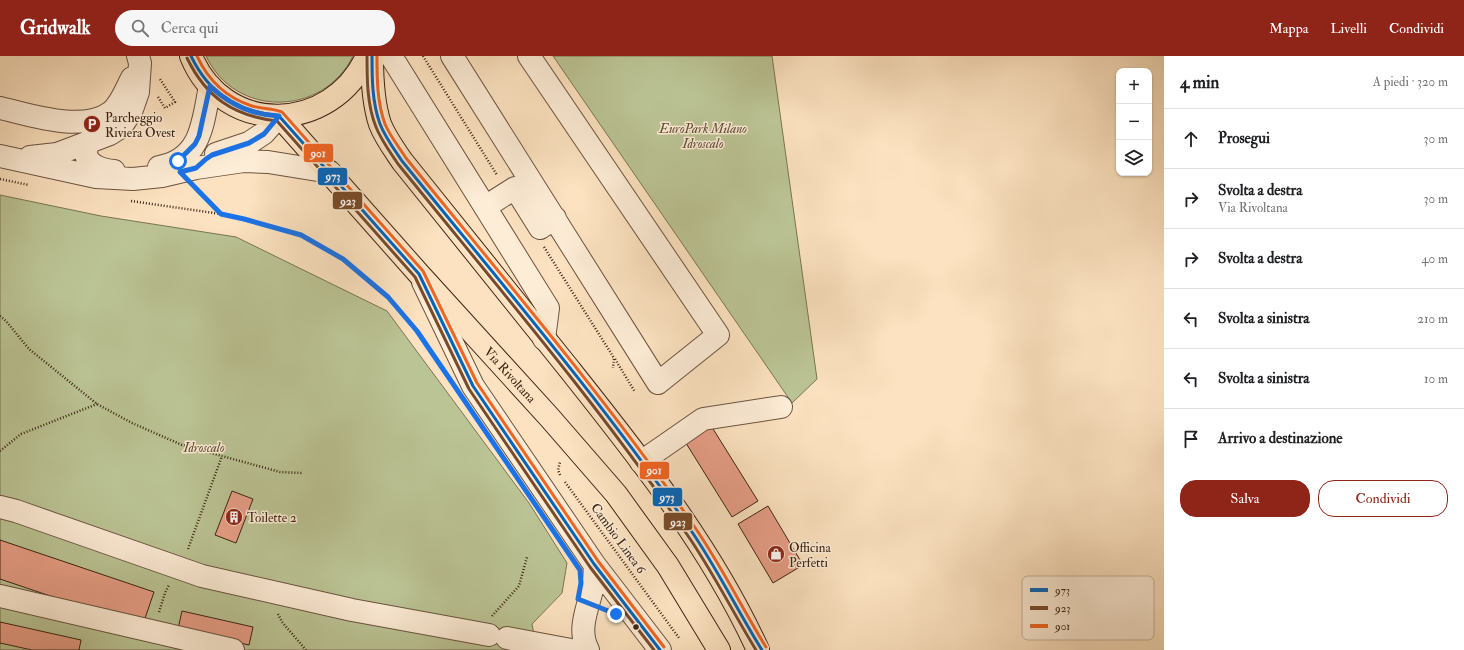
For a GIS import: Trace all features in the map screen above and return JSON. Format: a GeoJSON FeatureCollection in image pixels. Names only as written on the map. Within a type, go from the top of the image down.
{"type":"FeatureCollection","features":[{"type":"Feature","properties":{"kind":"main road"},"geometry":{"type":"LineString","coordinates":[[191,56],[198,70],[210,86],[225,99],[242,108],[259,114],[279,116],[302,113],[331,100],[344,90],[354,79],[367,56]]}},
{"type":"Feature","properties":{"kind":"main road"},"geometry":{"type":"LineString","coordinates":[[372,56],[372,74],[380,124],[402,161],[607,417],[641,462],[691,531],[762,650]]}},
{"type":"Feature","properties":{"kind":"main road","name":"Via Rivoltana"},"geometry":{"type":"LineString","coordinates":[[279,116],[330,172],[418,274],[550,418],[616,494],[672,571],[719,650]]}},
{"type":"Feature","properties":{"kind":"main road"},"geometry":{"type":"LineString","coordinates":[[748,628],[758,650]]}},
{"type":"Feature","properties":{"kind":"street"},"geometry":{"type":"LineString","coordinates":[[391,56],[548,308],[544,339]]}},
{"type":"Feature","properties":{"kind":"street"},"geometry":{"type":"LineString","coordinates":[[452,56],[658,383],[718,335],[529,56]]}},
{"type":"Feature","properties":{"kind":"street"},"geometry":{"type":"LineString","coordinates":[[6,157],[57,154],[110,134],[121,127],[131,112],[138,92],[139,60]]}},
{"type":"Feature","properties":{"kind":"street"},"geometry":{"type":"LineString","coordinates":[[0,108],[52,120],[79,122],[99,119],[112,111],[123,96],[139,60]]}},
{"type":"Feature","properties":{"kind":"street"},"geometry":{"type":"LineString","coordinates":[[88,142],[86,154],[89,162],[107,170],[144,170],[178,161],[195,144],[202,124],[210,86]]}},
{"type":"Feature","properties":{"kind":"street"},"geometry":{"type":"LineString","coordinates":[[188,170],[212,155],[239,148],[258,138],[264,134],[279,116]]}},
{"type":"Feature","properties":{"kind":"street"},"geometry":{"type":"LineString","coordinates":[[6,157],[96,177],[133,179],[162,176],[188,170],[244,161],[256,161],[330,172]]}},
{"type":"Feature","properties":{"kind":"street"},"geometry":{"type":"LineString","coordinates":[[485,207],[515,188],[540,228],[555,218]]}},
{"type":"Feature","properties":{"kind":"street"},"geometry":{"type":"LineString","coordinates":[[418,274],[473,386],[594,564],[660,650]]}},
{"type":"Feature","properties":{"kind":"street"},"geometry":{"type":"LineString","coordinates":[[641,462],[703,419],[781,407]]}},
{"type":"Feature","properties":{"kind":"street"},"geometry":{"type":"LineString","coordinates":[[0,506],[202,576],[352,610],[571,650]]}},
{"type":"Feature","properties":{"kind":"street"},"geometry":{"type":"LineString","coordinates":[[588,650],[583,636],[585,618],[596,574],[594,564]]}},
{"type":"Feature","properties":{"kind":"street"},"geometry":{"type":"LineString","coordinates":[[0,596],[233,650]]}},
{"type":"Feature","properties":{"kind":"street"},"geometry":{"type":"LineString","coordinates":[[544,644],[561,638],[585,618]]}},
{"type":"Feature","properties":{"kind":"path"},"geometry":{"type":"LineString","coordinates":[[423,56],[508,193]]}},
{"type":"Feature","properties":{"kind":"path"},"geometry":{"type":"LineString","coordinates":[[138,92],[152,85],[165,108],[175,102],[168,90]]}},
{"type":"Feature","properties":{"kind":"path"},"geometry":{"type":"LineString","coordinates":[[188,170],[221,214]]}},
{"type":"Feature","properties":{"kind":"path"},"geometry":{"type":"LineString","coordinates":[[0,179],[34,186]]}},
{"type":"Feature","properties":{"kind":"path"},"geometry":{"type":"LineString","coordinates":[[127,200],[221,214],[301,235],[343,259],[388,297],[417,331],[435,356]]}},
{"type":"Feature","properties":{"kind":"path"},"geometry":{"type":"LineString","coordinates":[[540,240],[635,392]]}},
{"type":"Feature","properties":{"kind":"path"},"geometry":{"type":"LineString","coordinates":[[0,316],[6,321],[29,349],[97,404],[132,423],[182,445],[280,472],[302,472]]}},
{"type":"Feature","properties":{"kind":"path"},"geometry":{"type":"LineString","coordinates":[[613,368],[614,358]]}},
{"type":"Feature","properties":{"kind":"path"},"geometry":{"type":"LineString","coordinates":[[0,451],[21,434],[97,404]]}},
{"type":"Feature","properties":{"kind":"path"},"geometry":{"type":"LineString","coordinates":[[153,632],[165,593],[178,567],[184,560],[222,456]]}},
{"type":"Feature","properties":{"kind":"path","name":"Cambio Linea 6"},"geometry":{"type":"LineString","coordinates":[[560,462],[558,470],[559,474],[669,624]]}},
{"type":"Feature","properties":{"kind":"path"},"geometry":{"type":"LineString","coordinates":[[491,635],[519,586],[526,557]]}},
{"type":"Feature","properties":{"kind":"green space"},"geometry":{"type":"Polygon","coordinates":[[[206,56],[353,56],[339,76],[321,90],[301,99],[279,102],[257,99],[237,91],[219,76],[206,56]]]}},
{"type":"Feature","properties":{"kind":"green space","name":"EuroPark Milano Idroscalo"},"geometry":{"type":"Polygon","coordinates":[[[553,56],[772,56],[817,379],[792,403],[553,56]]]}},
{"type":"Feature","properties":{"kind":"green space","name":"Idroscalo"},"geometry":{"type":"Polygon","coordinates":[[[0,195],[101,216],[236,237],[387,311],[529,503],[567,563],[562,593],[532,624],[537,650],[0,650],[0,195]]]}},
{"type":"Feature","properties":{"kind":"building"},"geometry":{"type":"Polygon","coordinates":[[[710,424],[758,501],[732,517],[684,440],[710,424]]]}},
{"type":"Feature","properties":{"kind":"building","name":"Toilette 2"},"geometry":{"type":"Polygon","coordinates":[[[232,491],[253,499],[236,543],[215,535],[232,491]]]}},
{"type":"Feature","properties":{"kind":"building"},"geometry":{"type":"Polygon","coordinates":[[[768,506],[803,565],[773,583],[738,524],[768,506]]]}},
{"type":"Feature","properties":{"kind":"building"},"geometry":{"type":"Polygon","coordinates":[[[0,540],[154,592],[142,627],[0,579],[0,540]]]}},
{"type":"Feature","properties":{"kind":"building"},"geometry":{"type":"Polygon","coordinates":[[[182,611],[253,627],[249,645],[178,629],[182,611]]]}},
{"type":"Feature","properties":{"kind":"building"},"geometry":{"type":"Polygon","coordinates":[[[0,622],[81,640],[79,650],[32,650],[0,643],[0,622]]]}},
{"type":"Feature","properties":{"kind":"transit line","name":"973"},"geometry":{"type":"LineString","coordinates":[[191,56],[207,81],[226,99],[250,110],[279,116],[419,274],[473,386],[594,564],[660,650]]}},
{"type":"Feature","properties":{"kind":"transit line","name":"901"},"geometry":{"type":"LineString","coordinates":[[197,56],[201,65],[219,87],[234,98],[252,106],[282,112],[423,271],[477,383],[598,561],[664,647]]}},
{"type":"Feature","properties":{"kind":"transit line","name":"923"},"geometry":{"type":"LineString","coordinates":[[367,56],[367,83],[373,119],[378,132],[398,164],[546,346],[618,438],[705,561],[756,650]]}},
{"type":"Feature","properties":{"kind":"transit line","name":"973"},"geometry":{"type":"LineString","coordinates":[[372,56],[372,81],[377,116],[382,129],[402,161],[586,388],[656,481],[700,544],[762,650]]}},
{"type":"Feature","properties":{"kind":"transit line","name":"901"},"geometry":{"type":"LineString","coordinates":[[377,56],[377,81],[380,107],[389,133],[406,158],[590,385],[660,478],[704,541],[766,647]]}},
{"type":"Feature","properties":{"kind":"transit line","name":"923"},"geometry":{"type":"LineString","coordinates":[[187,58],[203,84],[212,94],[223,102],[247,115],[277,121],[415,277],[469,389],[590,567],[654,650]]}},
{"type":"Feature","properties":{"kind":"place","name":"Parcheggio Riviera Ovest"},"geometry":{"type":"Point","coordinates":[92,124]}},
{"type":"Feature","properties":{"kind":"place","name":"Toilette 2"},"geometry":{"type":"Point","coordinates":[234,517]}},
{"type":"Feature","properties":{"kind":"place","name":"Officina Perfetti"},"geometry":{"type":"Point","coordinates":[776,554]}},
{"type":"Feature","properties":{"kind":"route"},"geometry":{"type":"LineString","coordinates":[[178,161],[190,150],[199,136],[210,86],[225,99],[242,108],[259,114],[279,116],[264,134],[258,138],[239,148],[212,155],[196,168],[180,172],[221,214],[301,235],[343,259],[388,297],[417,331],[580,570],[581,583],[578,599],[616,614]]}}]}
